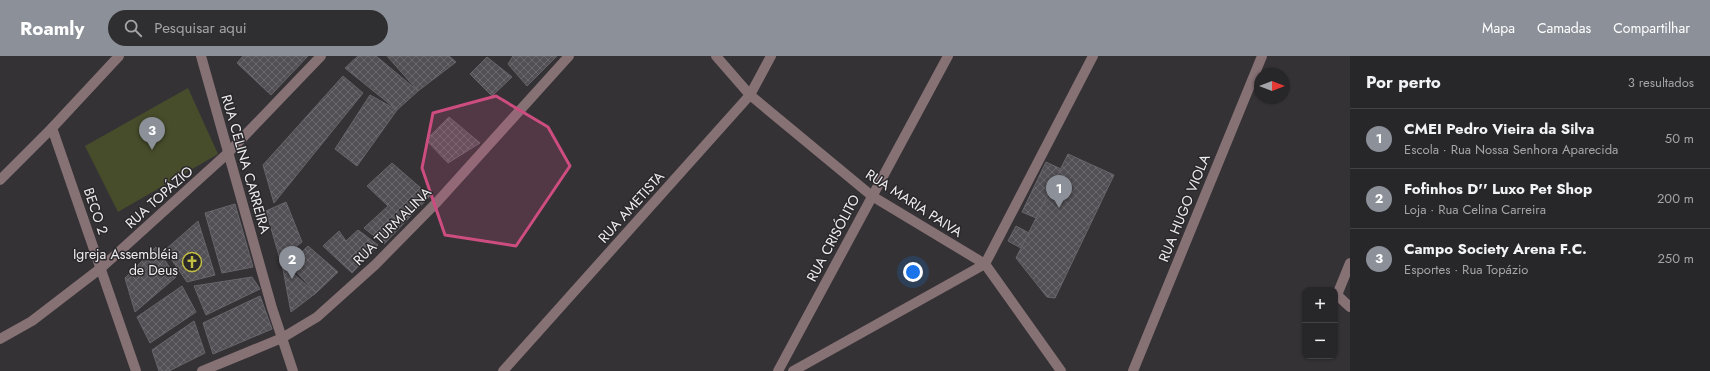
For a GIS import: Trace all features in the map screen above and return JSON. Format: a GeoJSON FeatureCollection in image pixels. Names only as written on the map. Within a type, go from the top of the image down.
{"type":"FeatureCollection","features":[{"type":"Feature","properties":{"kind":"street"},"geometry":{"type":"LineString","coordinates":[[0,180],[52,128],[119,56]]}},
{"type":"Feature","properties":{"kind":"street","name":"RUA CELINA CARREIRA"},"geometry":{"type":"LineString","coordinates":[[201,56],[292,371]]}},
{"type":"Feature","properties":{"kind":"street","name":"RUA TOPÁZIO"},"geometry":{"type":"LineString","coordinates":[[0,339],[32,322],[101,268],[228,153],[321,56]]}},
{"type":"Feature","properties":{"kind":"street","name":"RUA TURMALINA"},"geometry":{"type":"LineString","coordinates":[[202,371],[282,338],[317,317],[375,265],[438,201],[569,56]]}},
{"type":"Feature","properties":{"kind":"street","name":"RUA MARIA PAIVA"},"geometry":{"type":"LineString","coordinates":[[716,56],[750,95],[872,196],[985,264],[1061,371]]}},
{"type":"Feature","properties":{"kind":"street","name":"RUA AMETISTA"},"geometry":{"type":"LineString","coordinates":[[503,371],[750,95],[770,56]]}},
{"type":"Feature","properties":{"kind":"street","name":"RUA CRISÓLITO"},"geometry":{"type":"LineString","coordinates":[[778,371],[948,56]]}},
{"type":"Feature","properties":{"kind":"street"},"geometry":{"type":"LineString","coordinates":[[793,371],[985,264],[1093,56]]}},
{"type":"Feature","properties":{"kind":"street","name":"RUA HUGO VIOLA"},"geometry":{"type":"LineString","coordinates":[[1133,371],[1262,56]]}},
{"type":"Feature","properties":{"kind":"street","name":"BECO 2"},"geometry":{"type":"LineString","coordinates":[[52,128],[136,371]]}},
{"type":"Feature","properties":{"kind":"street"},"geometry":{"type":"LineString","coordinates":[[1350,263],[1337,295],[1350,307]]}},
{"type":"Feature","properties":{"kind":"highlighted area"},"geometry":{"type":"Polygon","coordinates":[[[496,96],[548,127],[570,166],[516,246],[445,235],[422,168],[433,113],[496,96]]]}},
{"type":"Feature","properties":{"kind":"green space"},"geometry":{"type":"Polygon","coordinates":[[[188,88],[218,154],[118,212],[85,146],[188,88]]]}},
{"type":"Feature","properties":{"kind":"building"},"geometry":{"type":"Polygon","coordinates":[[[243,56],[308,56],[271,95],[237,63],[243,56]]]}},
{"type":"Feature","properties":{"kind":"building"},"geometry":{"type":"Polygon","coordinates":[[[358,56],[376,56],[418,91],[397,110],[345,68],[358,56]]]}},
{"type":"Feature","properties":{"kind":"building"},"geometry":{"type":"Polygon","coordinates":[[[387,56],[449,56],[456,62],[418,91],[387,56]]]}},
{"type":"Feature","properties":{"kind":"building"},"geometry":{"type":"Polygon","coordinates":[[[513,56],[557,56],[527,86],[508,64],[513,56]]]}},
{"type":"Feature","properties":{"kind":"building"},"geometry":{"type":"Polygon","coordinates":[[[487,57],[512,77],[492,96],[470,74],[487,57]]]}},
{"type":"Feature","properties":{"kind":"building"},"geometry":{"type":"Polygon","coordinates":[[[343,76],[363,93],[274,203],[263,165],[343,76]]]}},
{"type":"Feature","properties":{"kind":"building"},"geometry":{"type":"Polygon","coordinates":[[[370,95],[397,110],[357,166],[335,149],[370,95]]]}},
{"type":"Feature","properties":{"kind":"building"},"geometry":{"type":"Polygon","coordinates":[[[449,117],[480,143],[448,163],[426,140],[449,117]]]}},
{"type":"Feature","properties":{"kind":"building"},"geometry":{"type":"Polygon","coordinates":[[[1068,154],[1114,175],[1055,298],[1047,297],[1016,258],[1068,154]]]}},
{"type":"Feature","properties":{"kind":"building"},"geometry":{"type":"Polygon","coordinates":[[[1046,162],[1061,169],[1036,218],[1022,212],[1046,162]]]}},
{"type":"Feature","properties":{"kind":"building"},"geometry":{"type":"Polygon","coordinates":[[[392,163],[430,196],[384,244],[364,228],[388,206],[367,186],[392,163]]]}},
{"type":"Feature","properties":{"kind":"building"},"geometry":{"type":"Polygon","coordinates":[[[286,202],[302,242],[280,259],[266,211],[286,202]]]}},
{"type":"Feature","properties":{"kind":"building"},"geometry":{"type":"Polygon","coordinates":[[[235,204],[253,267],[222,273],[205,213],[235,204]]]}},
{"type":"Feature","properties":{"kind":"building","name":"Igreja Assembléia de Deus"},"geometry":{"type":"Polygon","coordinates":[[[198,221],[215,275],[187,282],[165,250],[198,221]]]}},
{"type":"Feature","properties":{"kind":"building"},"geometry":{"type":"Polygon","coordinates":[[[1016,226],[1029,233],[1021,248],[1008,241],[1016,226]]]}},
{"type":"Feature","properties":{"kind":"building"},"geometry":{"type":"Polygon","coordinates":[[[358,230],[378,245],[352,273],[323,246],[339,231],[346,241],[358,230]]]}},
{"type":"Feature","properties":{"kind":"building"},"geometry":{"type":"Polygon","coordinates":[[[308,246],[338,272],[316,293],[289,264],[308,246]]]}},
{"type":"Feature","properties":{"kind":"building"},"geometry":{"type":"Polygon","coordinates":[[[156,247],[176,277],[135,312],[125,278],[156,247]]]}},
{"type":"Feature","properties":{"kind":"building"},"geometry":{"type":"Polygon","coordinates":[[[282,264],[316,293],[291,312],[282,264]]]}},
{"type":"Feature","properties":{"kind":"building"},"geometry":{"type":"Polygon","coordinates":[[[252,277],[260,289],[206,315],[194,286],[252,277]]]}},
{"type":"Feature","properties":{"kind":"building"},"geometry":{"type":"Polygon","coordinates":[[[182,286],[196,312],[150,343],[137,317],[182,286]]]}},
{"type":"Feature","properties":{"kind":"building"},"geometry":{"type":"Polygon","coordinates":[[[260,296],[272,329],[213,354],[203,323],[260,296]]]}},
{"type":"Feature","properties":{"kind":"building"},"geometry":{"type":"Polygon","coordinates":[[[194,321],[205,353],[169,371],[159,371],[152,350],[194,321]]]}},
{"type":"Feature","properties":{"kind":"place","name":"Campo Society Arena F.C."},"geometry":{"type":"Point","coordinates":[152,150]}},
{"type":"Feature","properties":{"kind":"place","name":"CMEI Pedro Vieira da Silva"},"geometry":{"type":"Point","coordinates":[1059,208]}},
{"type":"Feature","properties":{"kind":"place","name":"Igreja Assembléia de Deus"},"geometry":{"type":"Point","coordinates":[192,262]}},
{"type":"Feature","properties":{"kind":"place","name":"Fofinhos D'' Luxo Pet Shop"},"geometry":{"type":"Point","coordinates":[292,279]}}]}
